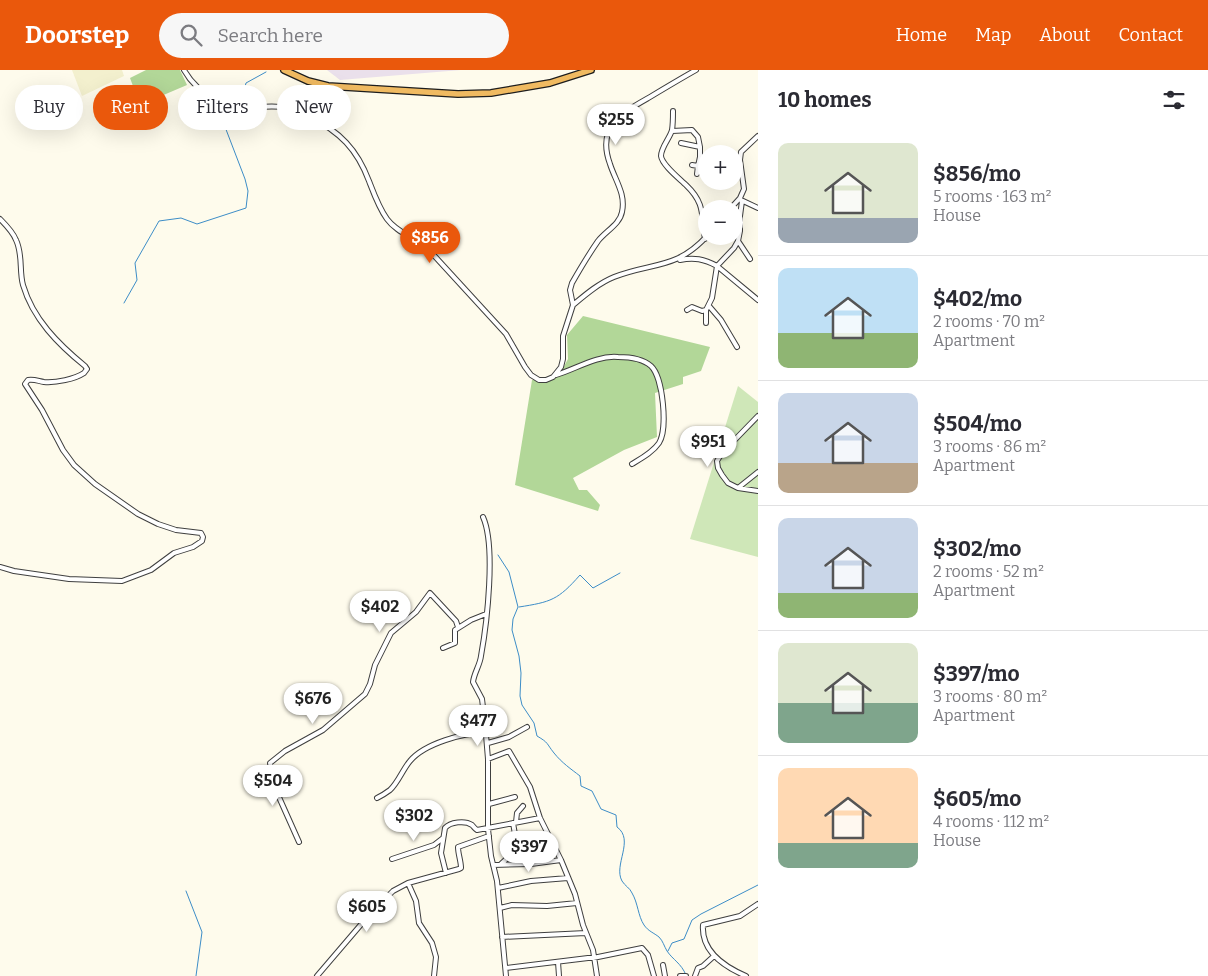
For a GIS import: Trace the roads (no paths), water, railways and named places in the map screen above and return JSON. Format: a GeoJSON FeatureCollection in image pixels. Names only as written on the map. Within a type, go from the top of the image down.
{"type":"FeatureCollection","features":[{"type":"Feature","properties":{"kind":"highway"},"geometry":{"type":"LineString","coordinates":[[284,70],[308,81],[335,87],[458,94],[516,90],[556,81],[590,70]]}},
{"type":"Feature","properties":{"kind":"street"},"geometry":{"type":"LineString","coordinates":[[184,70],[190,80],[200,90],[219,102],[239,107],[272,106],[290,108],[315,120],[346,141],[359,157],[379,204],[390,223],[429,250],[506,334],[532,375],[539,380],[546,380],[599,359],[616,356],[648,364],[656,374],[662,396],[663,432],[656,446],[646,456],[632,464]]}},
{"type":"Feature","properties":{"kind":"street"},"geometry":{"type":"LineString","coordinates":[[556,375],[563,359],[563,336],[573,305],[570,290],[572,283],[599,240],[617,222],[622,213],[622,197],[608,156],[607,139],[611,127],[621,114],[696,70]]}},
{"type":"Feature","properties":{"kind":"street"},"geometry":{"type":"LineString","coordinates":[[673,111],[672,131],[662,153],[662,158],[670,170],[698,201]]}},
{"type":"Feature","properties":{"kind":"street"},"geometry":{"type":"LineString","coordinates":[[672,131],[692,130],[698,137],[700,145]]}},
{"type":"Feature","properties":{"kind":"street"},"geometry":{"type":"LineString","coordinates":[[741,200],[744,184],[740,155],[758,136]]}},
{"type":"Feature","properties":{"kind":"street"},"geometry":{"type":"LineString","coordinates":[[681,143],[698,147]]}},
{"type":"Feature","properties":{"kind":"street"},"geometry":{"type":"LineString","coordinates":[[692,165],[698,166]]}},
{"type":"Feature","properties":{"kind":"street"},"geometry":{"type":"LineString","coordinates":[[743,201],[758,208]]}},
{"type":"Feature","properties":{"kind":"street"},"geometry":{"type":"LineString","coordinates":[[0,218],[17,240],[23,285],[36,312],[53,337],[86,366],[84,374],[75,377],[44,382],[31,379],[26,381],[27,388],[42,410],[60,446],[74,465],[94,484],[138,514],[176,530],[201,533],[203,537],[202,541],[174,553],[151,570],[122,581],[69,579],[14,571],[0,567]]}},
{"type":"Feature","properties":{"kind":"street"},"geometry":{"type":"LineString","coordinates":[[675,261],[698,245]]}},
{"type":"Feature","properties":{"kind":"street"},"geometry":{"type":"LineString","coordinates":[[706,323],[707,308],[712,298],[717,266],[736,245]]}},
{"type":"Feature","properties":{"kind":"street"},"geometry":{"type":"LineString","coordinates":[[741,245],[750,258]]}},
{"type":"Feature","properties":{"kind":"street"},"geometry":{"type":"LineString","coordinates":[[573,305],[594,288],[614,277],[675,261],[696,258],[717,266],[758,300]]}},
{"type":"Feature","properties":{"kind":"street"},"geometry":{"type":"LineString","coordinates":[[686,310],[692,307],[702,311],[707,308]]}},
{"type":"Feature","properties":{"kind":"street"},"geometry":{"type":"LineString","coordinates":[[707,308],[721,320],[737,347]]}},
{"type":"Feature","properties":{"kind":"street"},"geometry":{"type":"LineString","coordinates":[[758,416],[722,453],[717,461],[718,468],[728,483],[738,488],[758,491]]}},
{"type":"Feature","properties":{"kind":"street"},"geometry":{"type":"LineString","coordinates":[[738,488],[758,472]]}},
{"type":"Feature","properties":{"kind":"street"},"geometry":{"type":"LineString","coordinates":[[483,516],[489,542],[488,583],[481,656],[473,682],[482,699],[488,743],[488,829],[498,888],[506,976]]}},
{"type":"Feature","properties":{"kind":"street"},"geometry":{"type":"LineString","coordinates":[[299,842],[274,786],[270,763],[285,751],[323,730],[365,694],[375,665],[390,633],[416,612],[430,593],[456,622],[458,627]]}},
{"type":"Feature","properties":{"kind":"street"},"geometry":{"type":"LineString","coordinates":[[443,648],[455,643],[455,630],[458,627],[486,614]]}},
{"type":"Feature","properties":{"kind":"street"},"geometry":{"type":"LineString","coordinates":[[488,743],[513,735],[527,727]]}},
{"type":"Feature","properties":{"kind":"street"},"geometry":{"type":"LineString","coordinates":[[377,798],[392,789],[402,772],[417,754],[445,740],[476,732],[486,732]]}},
{"type":"Feature","properties":{"kind":"street"},"geometry":{"type":"LineString","coordinates":[[488,759],[509,751],[530,787],[540,818],[561,860],[577,903],[593,950],[597,976]]}},
{"type":"Feature","properties":{"kind":"street"},"geometry":{"type":"LineString","coordinates":[[489,804],[515,796]]}},
{"type":"Feature","properties":{"kind":"street"},"geometry":{"type":"LineString","coordinates":[[501,864],[514,852],[516,840],[514,822],[517,813],[523,806]]}},
{"type":"Feature","properties":{"kind":"street"},"geometry":{"type":"LineString","coordinates":[[446,873],[441,853],[447,825],[455,822],[466,823],[477,830],[540,818]]}},
{"type":"Feature","properties":{"kind":"street"},"geometry":{"type":"LineString","coordinates":[[318,976],[393,891],[408,882],[461,868],[458,847],[489,836]]}},
{"type":"Feature","properties":{"kind":"street"},"geometry":{"type":"LineString","coordinates":[[392,859],[434,845],[443,838]]}},
{"type":"Feature","properties":{"kind":"street"},"geometry":{"type":"LineString","coordinates":[[493,865],[531,864],[561,860]]}},
{"type":"Feature","properties":{"kind":"street"},"geometry":{"type":"LineString","coordinates":[[498,888],[531,880],[568,878]]}},
{"type":"Feature","properties":{"kind":"street"},"geometry":{"type":"LineString","coordinates":[[408,882],[416,901],[419,923],[434,948],[436,957],[434,976]]}},
{"type":"Feature","properties":{"kind":"street"},"geometry":{"type":"LineString","coordinates":[[500,908],[512,905],[547,906],[577,903]]}},
{"type":"Feature","properties":{"kind":"street"},"geometry":{"type":"LineString","coordinates":[[746,976],[737,974],[714,956],[705,942],[703,925],[740,916],[758,904]]}},
{"type":"Feature","properties":{"kind":"street"},"geometry":{"type":"LineString","coordinates":[[502,937],[586,933]]}},
{"type":"Feature","properties":{"kind":"street"},"geometry":{"type":"LineString","coordinates":[[506,968],[594,958],[642,948],[648,955],[654,976]]}},
{"type":"Feature","properties":{"kind":"street"},"geometry":{"type":"LineString","coordinates":[[695,976],[696,969],[703,966],[714,956]]}},
{"type":"Feature","properties":{"kind":"street"},"geometry":{"type":"LineString","coordinates":[[558,962],[559,976]]}},
{"type":"Feature","properties":{"kind":"street"},"geometry":{"type":"LineString","coordinates":[[663,965],[665,976]]}},
{"type":"Feature","properties":{"kind":"street"},"geometry":{"type":"LineString","coordinates":[[680,976],[686,976]]}},
{"type":"Feature","properties":{"kind":"waterway"},"geometry":{"type":"LineString","coordinates":[[245,85],[266,72]]}},
{"type":"Feature","properties":{"kind":"waterway"},"geometry":{"type":"LineString","coordinates":[[124,303],[137,280],[135,263],[159,221],[181,218],[197,224],[246,208],[248,191],[245,179],[226,130]]}},
{"type":"Feature","properties":{"kind":"waterway"},"geometry":{"type":"LineString","coordinates":[[498,555],[509,572],[518,607],[513,619],[512,630],[519,656],[522,705],[534,723],[537,736],[546,742],[563,763],[580,776],[581,786],[592,791],[601,809],[616,815],[617,827],[622,832],[624,839],[620,868],[622,881],[634,897],[644,925],[659,937],[667,951],[682,967],[686,975]]}},
{"type":"Feature","properties":{"kind":"waterway"},"geometry":{"type":"LineString","coordinates":[[519,607],[547,601],[559,595],[580,575],[593,588],[620,573]]}},
{"type":"Feature","properties":{"kind":"waterway"},"geometry":{"type":"LineString","coordinates":[[668,951],[672,943],[684,939],[692,920],[758,885]]}},
{"type":"Feature","properties":{"kind":"waterway"},"geometry":{"type":"LineString","coordinates":[[186,891],[202,932],[196,976]]}}]}
